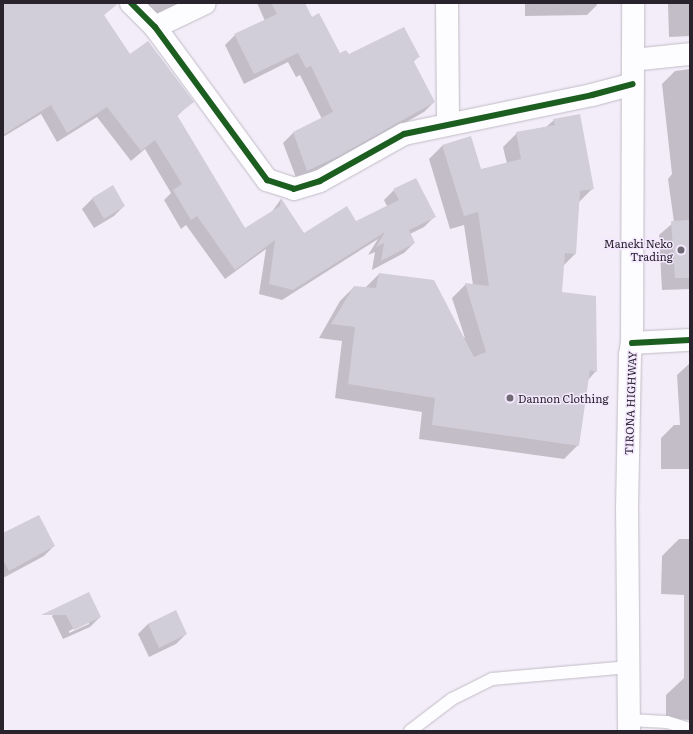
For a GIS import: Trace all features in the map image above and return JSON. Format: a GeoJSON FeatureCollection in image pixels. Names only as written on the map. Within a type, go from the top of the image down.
{"type":"FeatureCollection","features":[{"type":"Feature","properties":{"kind":"street"},"geometry":{"type":"LineString","coordinates":[[131,3],[155,27],[267,180],[294,190],[320,181],[404,134],[592,95],[633,84]]}},
{"type":"Feature","properties":{"kind":"street"},"geometry":{"type":"LineString","coordinates":[[155,27],[205,3]]}},
{"type":"Feature","properties":{"kind":"street"},"geometry":{"type":"LineString","coordinates":[[447,3],[448,124]]}},
{"type":"Feature","properties":{"kind":"street","name":"TIRONA HIGHWAY"},"geometry":{"type":"LineString","coordinates":[[629,725],[627,510],[630,355],[632,344],[633,3]]}},
{"type":"Feature","properties":{"kind":"street"},"geometry":{"type":"LineString","coordinates":[[633,60],[690,54]]}},
{"type":"Feature","properties":{"kind":"street"},"geometry":{"type":"LineString","coordinates":[[632,344],[690,340]]}},
{"type":"Feature","properties":{"kind":"lane"},"geometry":{"type":"LineString","coordinates":[[410,731],[452,700],[492,679],[629,667]]}},
{"type":"Feature","properties":{"kind":"lane"},"geometry":{"type":"LineString","coordinates":[[629,725],[667,722],[690,729]]}},
{"type":"Feature","properties":{"kind":"building"},"geometry":{"type":"Polygon","coordinates":[[[3,3],[119,3],[104,15],[130,54],[148,41],[194,102],[177,115],[245,228],[280,206],[281,198],[304,233],[347,206],[356,221],[399,200],[393,189],[416,178],[436,217],[409,230],[415,243],[381,261],[384,243],[376,247],[385,232],[293,290],[269,284],[275,240],[235,270],[197,216],[191,220],[173,190],[182,184],[155,140],[141,151],[107,107],[67,133],[51,105],[3,135],[3,3]]]}},
{"type":"Feature","properties":{"kind":"building"},"geometry":{"type":"Polygon","coordinates":[[[271,3],[305,3],[312,17],[319,13],[340,53],[346,50],[349,54],[404,27],[420,57],[413,60],[435,102],[341,155],[307,171],[293,132],[333,112],[311,66],[306,68],[298,53],[254,74],[234,34],[277,14],[271,3]]]}},
{"type":"Feature","properties":{"kind":"building"},"geometry":{"type":"Polygon","coordinates":[[[580,114],[594,189],[580,191],[576,254],[565,253],[562,292],[596,296],[597,372],[590,370],[579,446],[432,425],[435,398],[348,384],[355,327],[331,324],[354,286],[376,288],[379,273],[434,280],[474,357],[486,352],[465,283],[489,286],[478,212],[464,216],[442,145],[471,136],[481,169],[521,159],[516,132],[555,125],[553,119],[580,114]]]}},
{"type":"Feature","properties":{"kind":"building"},"geometry":{"type":"Polygon","coordinates":[[[113,185],[125,206],[104,219],[92,198],[113,185]]]}},
{"type":"Feature","properties":{"kind":"building"},"geometry":{"type":"Polygon","coordinates":[[[690,220],[690,278],[675,278],[671,221],[690,220]]]}},
{"type":"Feature","properties":{"kind":"building"},"geometry":{"type":"Polygon","coordinates":[[[39,515],[55,546],[9,571],[3,560],[3,533],[39,515]]]}},
{"type":"Feature","properties":{"kind":"building"},"geometry":{"type":"Polygon","coordinates":[[[89,592],[101,617],[74,630],[66,615],[41,615],[89,592]]]}},
{"type":"Feature","properties":{"kind":"building"},"geometry":{"type":"Polygon","coordinates":[[[176,610],[187,634],[159,648],[148,624],[176,610]]]}},
{"type":"Feature","properties":{"kind":"cycle path"},"geometry":{"type":"LineString","coordinates":[[131,3],[155,27],[267,180],[294,189],[320,181],[404,134],[592,95],[633,84]]}},
{"type":"Feature","properties":{"kind":"cycle path"},"geometry":{"type":"LineString","coordinates":[[632,343],[690,340]]}},
{"type":"Feature","properties":{"kind":"place","name":"Maneki Neko Trading"},"geometry":{"type":"Point","coordinates":[681,250]}},
{"type":"Feature","properties":{"kind":"place","name":"Dannon Clothing"},"geometry":{"type":"Point","coordinates":[510,398]}}]}
